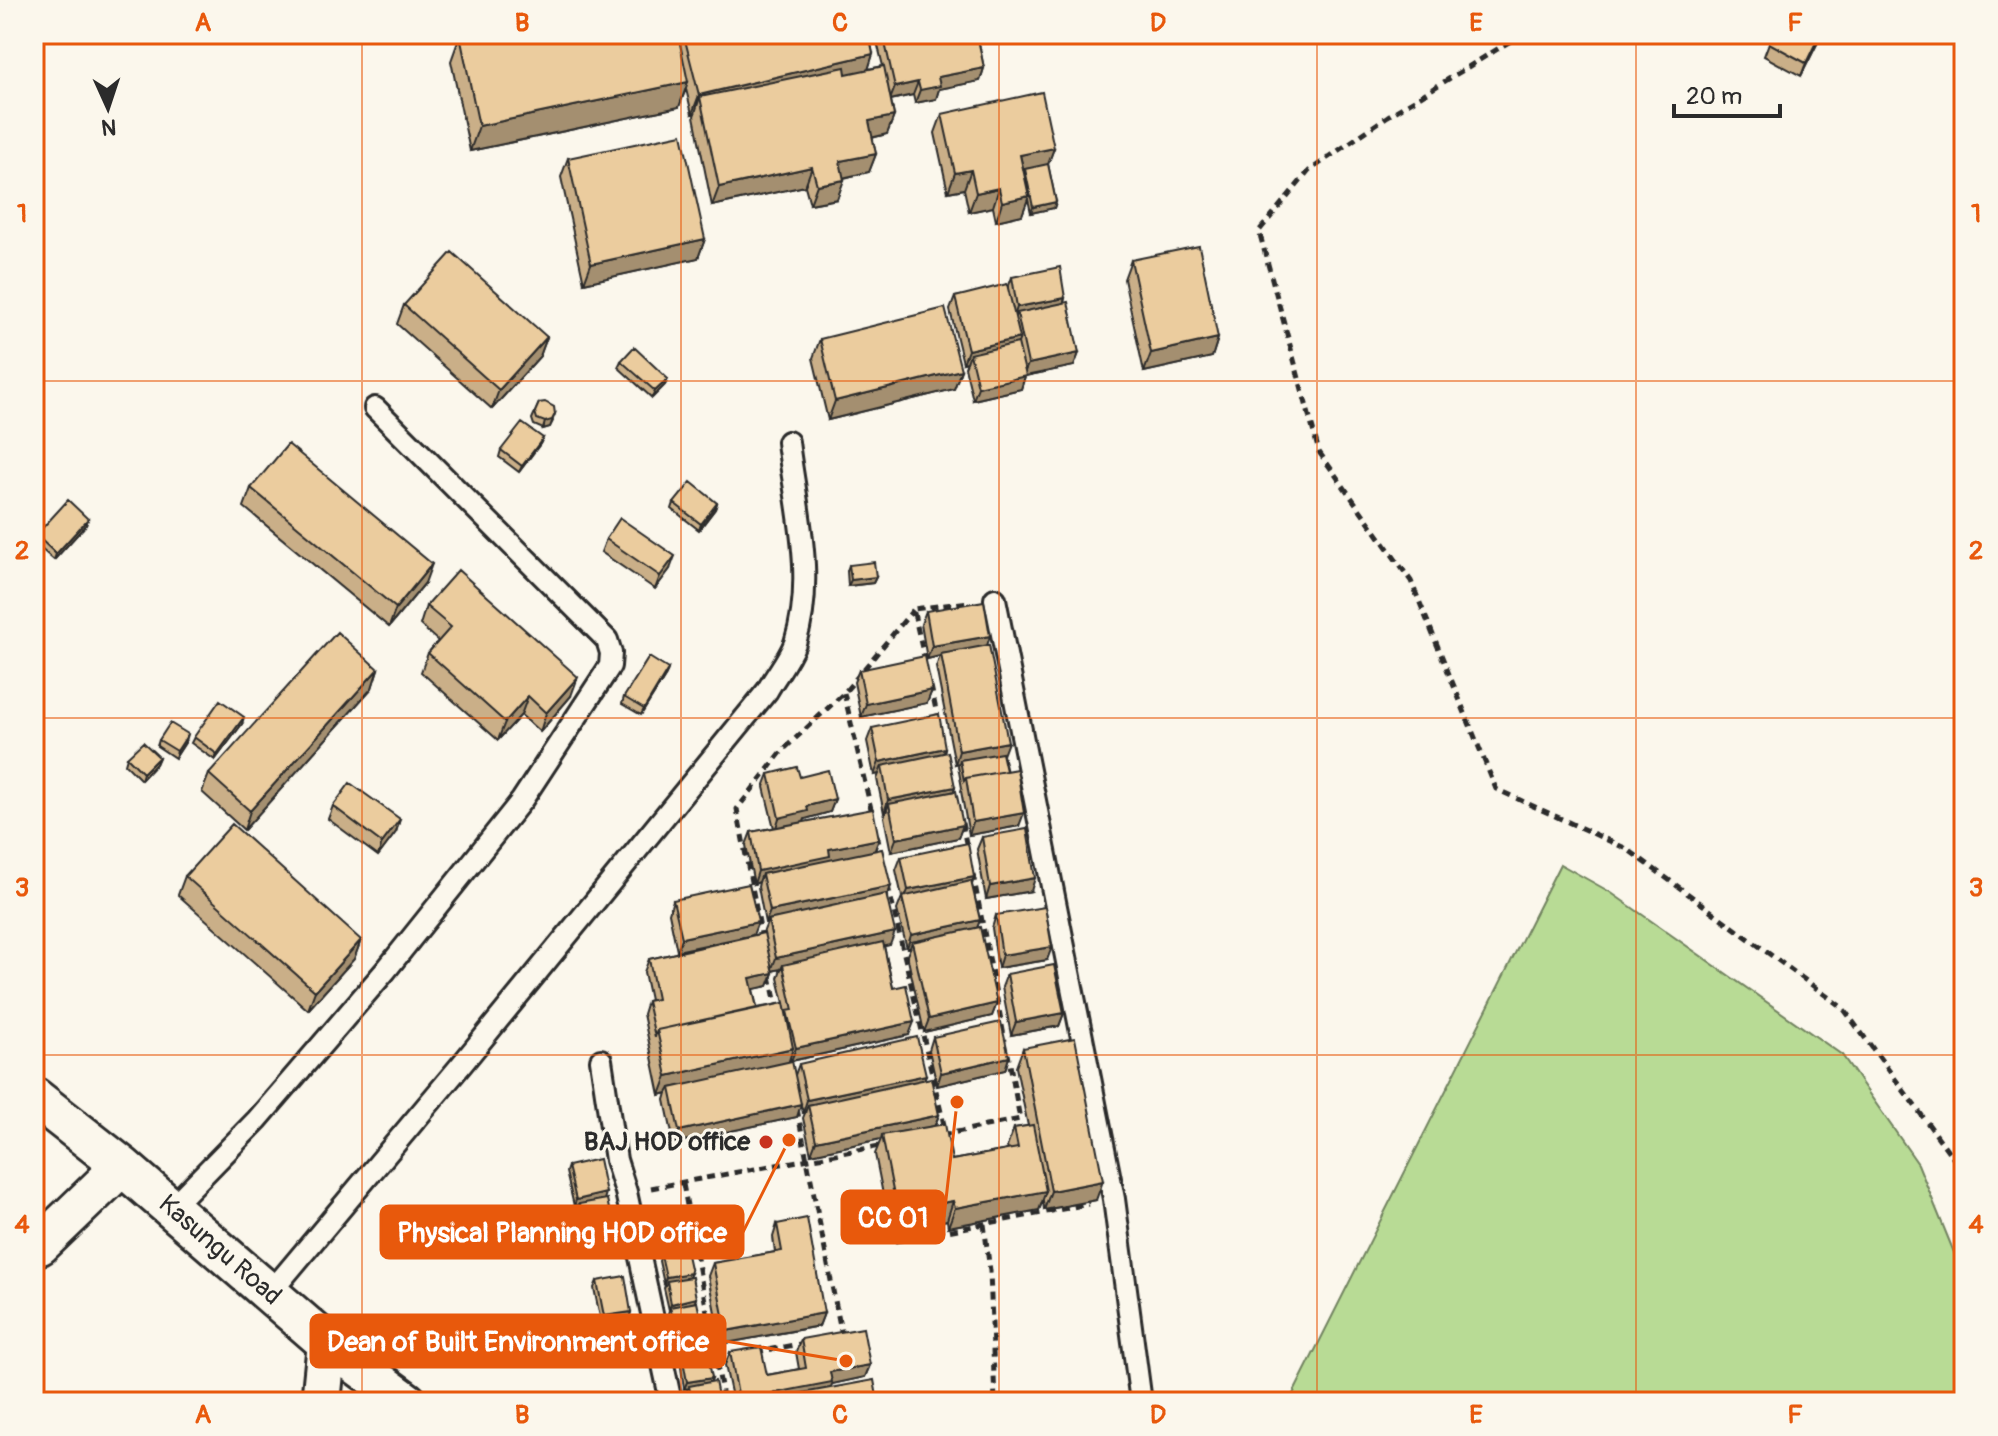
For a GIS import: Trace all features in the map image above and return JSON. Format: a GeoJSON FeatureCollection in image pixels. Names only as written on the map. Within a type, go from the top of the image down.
{"type":"FeatureCollection","features":[{"type":"Feature","properties":{"kind":"street","name":"Kasungu Road"},"geometry":{"type":"LineString","coordinates":[[34,1097],[122,1166],[327,1343],[407,1402]]}},
{"type":"Feature","properties":{"kind":"street"},"geometry":{"type":"LineString","coordinates":[[34,1244],[40,1245],[122,1166]]}},
{"type":"Feature","properties":{"kind":"street"},"geometry":{"type":"LineString","coordinates":[[321,1402],[327,1343]]}},
{"type":"Feature","properties":{"kind":"lane"},"geometry":{"type":"LineString","coordinates":[[171,1208],[257,1120],[396,958],[522,800],[610,666],[611,653],[607,640],[375,408]]}},
{"type":"Feature","properties":{"kind":"lane"},"geometry":{"type":"LineString","coordinates":[[270,1293],[767,691],[794,645],[804,605],[804,566],[788,442]]}},
{"type":"Feature","properties":{"kind":"lane"},"geometry":{"type":"LineString","coordinates":[[995,599],[1114,1199],[1141,1402]]}},
{"type":"Feature","properties":{"kind":"lane"},"geometry":{"type":"LineString","coordinates":[[601,1060],[616,1160],[626,1192],[671,1402]]}},
{"type":"Feature","properties":{"kind":"path"},"geometry":{"type":"LineString","coordinates":[[1522,34],[1388,116],[1309,171],[1259,231],[1319,452],[1411,581],[1496,789],[1627,849],[1843,1008],[1954,1159],[1964,1182]]}},
{"type":"Feature","properties":{"kind":"path"},"geometry":{"type":"LineString","coordinates":[[763,944],[737,809],[783,750],[844,693],[913,609],[995,599]]}},
{"type":"Feature","properties":{"kind":"path"},"geometry":{"type":"LineString","coordinates":[[913,609],[927,669]]}},
{"type":"Feature","properties":{"kind":"path"},"geometry":{"type":"LineString","coordinates":[[930,684],[940,729]]}},
{"type":"Feature","properties":{"kind":"path"},"geometry":{"type":"LineString","coordinates":[[844,693],[872,815]]}},
{"type":"Feature","properties":{"kind":"path"},"geometry":{"type":"LineString","coordinates":[[931,1137],[1020,1119],[960,818]]}},
{"type":"Feature","properties":{"kind":"path"},"geometry":{"type":"LineString","coordinates":[[876,830],[883,860]]}},
{"type":"Feature","properties":{"kind":"path"},"geometry":{"type":"LineString","coordinates":[[886,875],[946,1134]]}},
{"type":"Feature","properties":{"kind":"path"},"geometry":{"type":"LineString","coordinates":[[769,974],[779,1021]]}},
{"type":"Feature","properties":{"kind":"path"},"geometry":{"type":"LineString","coordinates":[[795,1098],[842,1336],[826,1339]]}},
{"type":"Feature","properties":{"kind":"path"},"geometry":{"type":"LineString","coordinates":[[724,1402],[683,1184],[900,1143]]}},
{"type":"Feature","properties":{"kind":"path"},"geometry":{"type":"LineString","coordinates":[[895,1241],[1114,1199]]}},
{"type":"Feature","properties":{"kind":"path"},"geometry":{"type":"LineString","coordinates":[[984,1224],[990,1271],[995,1402]]}},
{"type":"Feature","properties":{"kind":"path"},"geometry":{"type":"LineString","coordinates":[[716,1359],[810,1342]]}},
{"type":"Feature","properties":{"kind":"green space"},"geometry":{"type":"Polygon","coordinates":[[[1560,864],[1610,892],[1842,1055],[1918,1164],[1964,1277],[1964,1402],[1289,1402],[1560,864]]]}},
{"type":"Feature","properties":{"kind":"building"},"geometry":{"type":"Polygon","coordinates":[[[678,34],[688,82],[479,126],[460,36],[678,34]]]}},
{"type":"Feature","properties":{"kind":"building"},"geometry":{"type":"Polygon","coordinates":[[[869,34],[873,54],[699,95],[684,36],[869,34]]]}},
{"type":"Feature","properties":{"kind":"building"},"geometry":{"type":"Polygon","coordinates":[[[883,34],[977,34],[984,68],[938,77],[940,86],[920,90],[918,82],[895,87],[883,34]]]}},
{"type":"Feature","properties":{"kind":"building"},"geometry":{"type":"Polygon","coordinates":[[[1774,34],[1820,34],[1806,63],[1769,43],[1774,34]]]}},
{"type":"Feature","properties":{"kind":"building"},"geometry":{"type":"Polygon","coordinates":[[[884,66],[894,116],[869,121],[876,154],[840,161],[844,180],[817,185],[812,167],[719,187],[700,97],[845,67],[846,74],[884,66]]]}},
{"type":"Feature","properties":{"kind":"building"},"geometry":{"type":"Polygon","coordinates":[[[1042,92],[1054,148],[1020,155],[1029,196],[1002,202],[999,188],[976,193],[971,170],[955,173],[942,114],[1042,92]]]}},
{"type":"Feature","properties":{"kind":"building"},"geometry":{"type":"Polygon","coordinates":[[[682,134],[705,239],[591,264],[568,158],[682,134]]]}},
{"type":"Feature","properties":{"kind":"building"},"geometry":{"type":"Polygon","coordinates":[[[1048,164],[1056,202],[1033,207],[1025,169],[1048,164]]]}},
{"type":"Feature","properties":{"kind":"building"},"geometry":{"type":"Polygon","coordinates":[[[1199,246],[1218,338],[1151,353],[1131,260],[1199,246]]]}},
{"type":"Feature","properties":{"kind":"building"},"geometry":{"type":"Polygon","coordinates":[[[452,252],[547,337],[499,390],[404,305],[452,252]]]}},
{"type":"Feature","properties":{"kind":"building"},"geometry":{"type":"Polygon","coordinates":[[[1060,267],[1065,298],[1017,307],[1012,277],[1060,267]]]}},
{"type":"Feature","properties":{"kind":"building"},"geometry":{"type":"Polygon","coordinates":[[[1007,284],[1020,338],[968,350],[955,297],[1007,284]]]}},
{"type":"Feature","properties":{"kind":"building"},"geometry":{"type":"Polygon","coordinates":[[[1068,302],[1079,353],[1028,364],[1017,313],[1068,302]]]}},
{"type":"Feature","properties":{"kind":"building"},"geometry":{"type":"Polygon","coordinates":[[[945,308],[961,370],[835,401],[820,339],[945,308]]]}},
{"type":"Feature","properties":{"kind":"building"},"geometry":{"type":"Polygon","coordinates":[[[1018,343],[1026,376],[978,387],[970,354],[1018,343]]]}},
{"type":"Feature","properties":{"kind":"building"},"geometry":{"type":"Polygon","coordinates":[[[634,347],[668,379],[655,391],[621,361],[634,347]]]}},
{"type":"Feature","properties":{"kind":"building"},"geometry":{"type":"Polygon","coordinates":[[[545,402],[554,407],[555,414],[552,420],[545,422],[537,419],[535,412],[539,403],[545,402]]]}},
{"type":"Feature","properties":{"kind":"building"},"geometry":{"type":"Polygon","coordinates":[[[522,423],[543,438],[522,466],[501,450],[522,423]]]}},
{"type":"Feature","properties":{"kind":"building"},"geometry":{"type":"Polygon","coordinates":[[[288,444],[432,564],[396,608],[251,488],[288,444]]]}},
{"type":"Feature","properties":{"kind":"building"},"geometry":{"type":"Polygon","coordinates":[[[691,482],[717,503],[701,524],[674,503],[691,482]]]}},
{"type":"Feature","properties":{"kind":"building"},"geometry":{"type":"Polygon","coordinates":[[[68,500],[88,519],[56,554],[36,535],[68,500]]]}},
{"type":"Feature","properties":{"kind":"building"},"geometry":{"type":"Polygon","coordinates":[[[620,518],[675,556],[660,576],[606,539],[620,518]]]}},
{"type":"Feature","properties":{"kind":"building"},"geometry":{"type":"Polygon","coordinates":[[[874,562],[876,577],[851,580],[849,565],[874,562]]]}},
{"type":"Feature","properties":{"kind":"building"},"geometry":{"type":"Polygon","coordinates":[[[458,570],[578,677],[546,713],[528,696],[505,722],[428,653],[451,627],[426,606],[458,570]]]}},
{"type":"Feature","properties":{"kind":"building"},"geometry":{"type":"Polygon","coordinates":[[[984,601],[990,636],[932,646],[926,611],[984,601]]]}},
{"type":"Feature","properties":{"kind":"building"},"geometry":{"type":"Polygon","coordinates":[[[337,632],[378,669],[250,811],[209,774],[337,632]]]}},
{"type":"Feature","properties":{"kind":"building"},"geometry":{"type":"Polygon","coordinates":[[[989,645],[1008,742],[959,751],[941,654],[989,645]]]}},
{"type":"Feature","properties":{"kind":"building"},"geometry":{"type":"Polygon","coordinates":[[[925,656],[932,690],[866,704],[859,670],[925,656]]]}},
{"type":"Feature","properties":{"kind":"building"},"geometry":{"type":"Polygon","coordinates":[[[649,657],[668,669],[644,709],[624,697],[649,657]]]}},
{"type":"Feature","properties":{"kind":"building"},"geometry":{"type":"Polygon","coordinates":[[[220,700],[244,717],[217,754],[194,737],[220,700]]]}},
{"type":"Feature","properties":{"kind":"building"},"geometry":{"type":"Polygon","coordinates":[[[939,714],[945,748],[879,762],[872,728],[939,714]]]}},
{"type":"Feature","properties":{"kind":"building"},"geometry":{"type":"Polygon","coordinates":[[[170,723],[188,734],[177,751],[159,740],[170,723]]]}},
{"type":"Feature","properties":{"kind":"building"},"geometry":{"type":"Polygon","coordinates":[[[143,742],[159,757],[143,773],[127,757],[143,742]]]}},
{"type":"Feature","properties":{"kind":"building"},"geometry":{"type":"Polygon","coordinates":[[[948,752],[955,787],[888,800],[882,766],[948,752]]]}},
{"type":"Feature","properties":{"kind":"building"},"geometry":{"type":"Polygon","coordinates":[[[1002,753],[1006,771],[966,778],[964,781],[960,760],[1002,753]]]}},
{"type":"Feature","properties":{"kind":"building"},"geometry":{"type":"Polygon","coordinates":[[[797,767],[800,777],[828,770],[835,799],[807,806],[808,811],[779,818],[769,774],[797,767]]]}},
{"type":"Feature","properties":{"kind":"building"},"geometry":{"type":"Polygon","coordinates":[[[1017,769],[1024,813],[973,822],[966,778],[1017,769]]]}},
{"type":"Feature","properties":{"kind":"building"},"geometry":{"type":"Polygon","coordinates":[[[350,783],[400,819],[382,843],[333,806],[350,783]]]}},
{"type":"Feature","properties":{"kind":"building"},"geometry":{"type":"Polygon","coordinates":[[[956,791],[963,825],[896,839],[889,804],[956,791]]]}},
{"type":"Feature","properties":{"kind":"building"},"geometry":{"type":"Polygon","coordinates":[[[873,809],[879,839],[829,849],[830,856],[758,871],[751,832],[873,809]]]}},
{"type":"Feature","properties":{"kind":"building"},"geometry":{"type":"Polygon","coordinates":[[[232,824],[361,940],[315,991],[185,876],[232,824]]]}},
{"type":"Feature","properties":{"kind":"building"},"geometry":{"type":"Polygon","coordinates":[[[1027,829],[1035,878],[990,886],[982,837],[1027,829]]]}},
{"type":"Feature","properties":{"kind":"building"},"geometry":{"type":"Polygon","coordinates":[[[968,843],[974,877],[908,890],[901,857],[968,843]]]}},
{"type":"Feature","properties":{"kind":"building"},"geometry":{"type":"Polygon","coordinates":[[[882,849],[891,886],[770,911],[762,874],[882,849]]]}},
{"type":"Feature","properties":{"kind":"building"},"geometry":{"type":"Polygon","coordinates":[[[971,881],[980,920],[911,935],[902,897],[971,881]]]}},
{"type":"Feature","properties":{"kind":"building"},"geometry":{"type":"Polygon","coordinates":[[[749,884],[758,922],[682,938],[673,900],[749,884]]]}},
{"type":"Feature","properties":{"kind":"building"},"geometry":{"type":"Polygon","coordinates":[[[886,894],[895,932],[776,958],[768,920],[886,894]]]}},
{"type":"Feature","properties":{"kind":"building"},"geometry":{"type":"Polygon","coordinates":[[[1045,907],[1052,947],[1002,955],[996,915],[1045,907]]]}},
{"type":"Feature","properties":{"kind":"building"},"geometry":{"type":"Polygon","coordinates":[[[980,927],[997,1003],[929,1019],[912,942],[980,927]]]}},
{"type":"Feature","properties":{"kind":"building"},"geometry":{"type":"Polygon","coordinates":[[[764,933],[773,973],[750,978],[757,1008],[657,1030],[655,1037],[647,1001],[657,999],[649,959],[764,933]]]}},
{"type":"Feature","properties":{"kind":"building"},"geometry":{"type":"Polygon","coordinates":[[[883,942],[893,988],[906,985],[914,1022],[796,1048],[787,1011],[793,1010],[783,965],[883,942]]]}},
{"type":"Feature","properties":{"kind":"building"},"geometry":{"type":"Polygon","coordinates":[[[1054,965],[1064,1013],[1016,1022],[1007,974],[1054,965]]]}},
{"type":"Feature","properties":{"kind":"building"},"geometry":{"type":"Polygon","coordinates":[[[784,1003],[793,1048],[667,1076],[657,1030],[784,1003]]]}},
{"type":"Feature","properties":{"kind":"building"},"geometry":{"type":"Polygon","coordinates":[[[1001,1022],[1009,1057],[941,1073],[933,1037],[1001,1022]]]}},
{"type":"Feature","properties":{"kind":"building"},"geometry":{"type":"Polygon","coordinates":[[[917,1037],[926,1075],[807,1100],[799,1064],[917,1037]]]}},
{"type":"Feature","properties":{"kind":"building"},"geometry":{"type":"Polygon","coordinates":[[[1075,1038],[1103,1181],[1051,1191],[1023,1048],[1075,1038]]]}},
{"type":"Feature","properties":{"kind":"building"},"geometry":{"type":"Polygon","coordinates":[[[792,1061],[801,1104],[679,1131],[670,1088],[792,1061]]]}},
{"type":"Feature","properties":{"kind":"building"},"geometry":{"type":"Polygon","coordinates":[[[931,1078],[939,1115],[816,1141],[808,1105],[931,1078]]]}},
{"type":"Feature","properties":{"kind":"building"},"geometry":{"type":"Polygon","coordinates":[[[945,1124],[952,1160],[1018,1148],[1014,1128],[1033,1125],[1046,1191],[955,1208],[953,1201],[897,1211],[882,1135],[945,1124]]]}},
{"type":"Feature","properties":{"kind":"building"},"geometry":{"type":"Polygon","coordinates":[[[599,1159],[606,1193],[576,1200],[568,1166],[599,1159]]]}},
{"type":"Feature","properties":{"kind":"building"},"geometry":{"type":"Polygon","coordinates":[[[607,1199],[613,1229],[584,1233],[579,1204],[607,1199]]]}},
{"type":"Feature","properties":{"kind":"building"},"geometry":{"type":"Polygon","coordinates":[[[807,1218],[824,1313],[726,1331],[713,1263],[782,1251],[777,1224],[807,1218]]]}},
{"type":"Feature","properties":{"kind":"building"},"geometry":{"type":"Polygon","coordinates":[[[686,1250],[691,1273],[666,1277],[661,1255],[686,1250]]]}},
{"type":"Feature","properties":{"kind":"building"},"geometry":{"type":"Polygon","coordinates":[[[625,1276],[631,1312],[604,1316],[597,1281],[625,1276]]]}},
{"type":"Feature","properties":{"kind":"building"},"geometry":{"type":"Polygon","coordinates":[[[692,1277],[696,1298],[671,1304],[667,1281],[692,1277]]]}},
{"type":"Feature","properties":{"kind":"building"},"geometry":{"type":"Polygon","coordinates":[[[697,1302],[702,1325],[676,1331],[670,1307],[697,1302]]]}},
{"type":"Feature","properties":{"kind":"building"},"geometry":{"type":"Polygon","coordinates":[[[863,1328],[870,1365],[830,1372],[832,1382],[739,1400],[730,1352],[761,1347],[767,1375],[806,1368],[801,1339],[863,1328]]]}},
{"type":"Feature","properties":{"kind":"building"},"geometry":{"type":"Polygon","coordinates":[[[708,1356],[712,1378],[687,1382],[683,1360],[708,1356]]]}},
{"type":"Feature","properties":{"kind":"building"},"geometry":{"type":"Polygon","coordinates":[[[874,1380],[878,1402],[754,1402],[874,1380]]]}},
{"type":"Feature","properties":{"kind":"building"},"geometry":{"type":"Polygon","coordinates":[[[715,1381],[719,1402],[692,1402],[689,1386],[715,1381]]]}},
{"type":"Feature","properties":{"kind":"place","name":"CC 01"},"geometry":{"type":"Point","coordinates":[957,1102]}},
{"type":"Feature","properties":{"kind":"place","name":"Physical Planning HOD office"},"geometry":{"type":"Point","coordinates":[789,1140]}},
{"type":"Feature","properties":{"kind":"place","name":"BAJ HOD office"},"geometry":{"type":"Point","coordinates":[766,1142]}},
{"type":"Feature","properties":{"kind":"place","name":"Dean of Built Environment office"},"geometry":{"type":"Point","coordinates":[846,1361]}}]}
